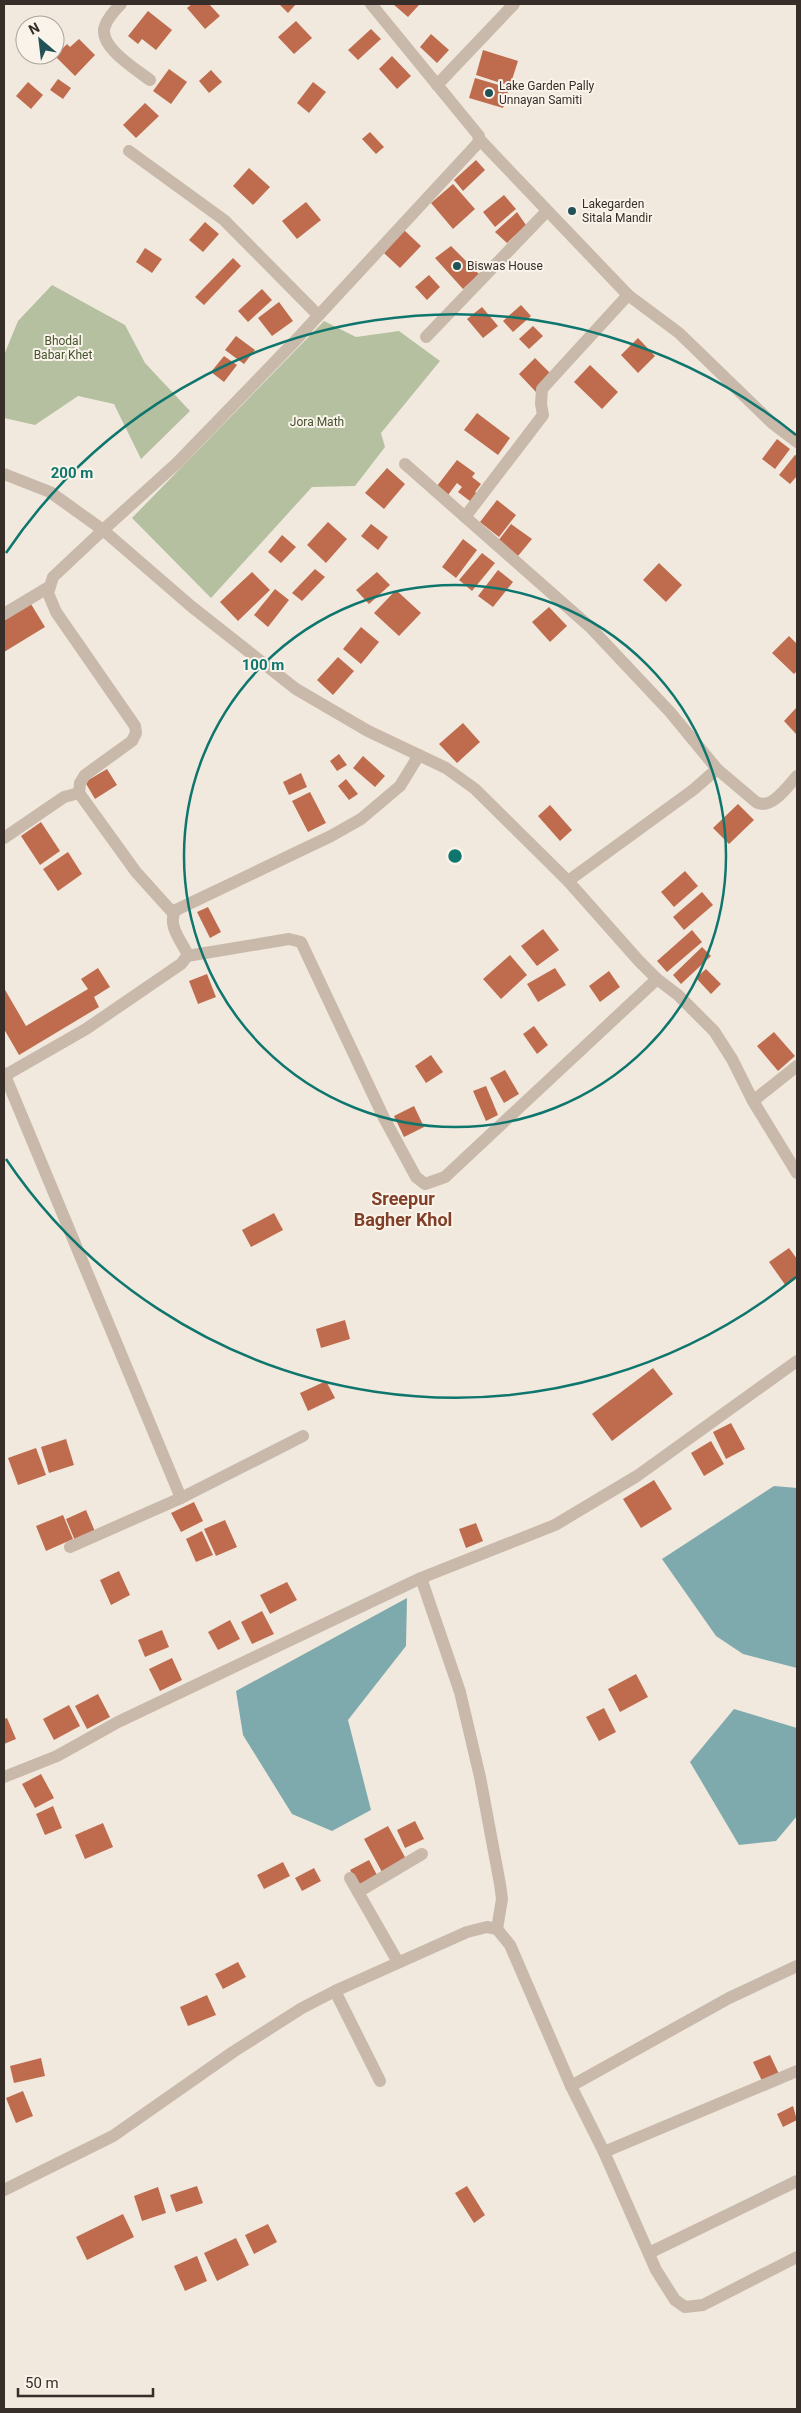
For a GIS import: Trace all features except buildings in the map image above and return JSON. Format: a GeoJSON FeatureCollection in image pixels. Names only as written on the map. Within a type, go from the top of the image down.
{"type":"FeatureCollection","features":[{"type":"Feature","properties":{"kind":"street"},"geometry":{"type":"LineString","coordinates":[[121,4],[104,27],[104,36],[107,44],[120,57],[150,80]]}},
{"type":"Feature","properties":{"kind":"street"},"geometry":{"type":"LineString","coordinates":[[437,84],[514,4]]}},
{"type":"Feature","properties":{"kind":"street"},"geometry":{"type":"LineString","coordinates":[[376,6],[480,140],[628,295],[679,334],[772,423],[797,442]]}},
{"type":"Feature","properties":{"kind":"street"},"geometry":{"type":"LineString","coordinates":[[188,956],[174,924],[173,913],[156,897],[136,872],[79,793],[80,783],[85,775],[132,741],[136,730],[109,686],[56,612],[48,593],[49,587],[53,577],[177,463],[318,315],[480,140]]}},
{"type":"Feature","properties":{"kind":"street"},"geometry":{"type":"LineString","coordinates":[[129,151],[224,220],[318,315]]}},
{"type":"Feature","properties":{"kind":"street"},"geometry":{"type":"LineString","coordinates":[[426,337],[547,211]]}},
{"type":"Feature","properties":{"kind":"street"},"geometry":{"type":"LineString","coordinates":[[465,517],[543,415],[541,404],[542,389],[628,295]]}},
{"type":"Feature","properties":{"kind":"street"},"geometry":{"type":"LineString","coordinates":[[405,464],[590,627],[640,678],[717,769],[756,802],[764,805],[779,795],[797,776]]}},
{"type":"Feature","properties":{"kind":"street"},"geometry":{"type":"LineString","coordinates":[[4,474],[55,495],[103,530],[192,608],[278,677],[368,731],[446,768],[475,789],[568,881],[620,942],[657,979],[678,994],[714,1031],[732,1059],[753,1101],[797,1173]]}},
{"type":"Feature","properties":{"kind":"street"},"geometry":{"type":"LineString","coordinates":[[4,614],[49,587]]}},
{"type":"Feature","properties":{"kind":"street"},"geometry":{"type":"LineString","coordinates":[[173,913],[196,898],[332,836],[361,819],[400,786],[419,755]]}},
{"type":"Feature","properties":{"kind":"street"},"geometry":{"type":"LineString","coordinates":[[568,881],[693,790],[717,769]]}},
{"type":"Feature","properties":{"kind":"street"},"geometry":{"type":"LineString","coordinates":[[4,838],[64,798],[79,793]]}},
{"type":"Feature","properties":{"kind":"street"},"geometry":{"type":"LineString","coordinates":[[181,1498],[4,1075],[94,1024],[181,964],[188,956],[289,939],[301,942],[305,946],[384,1118],[416,1177],[425,1184],[445,1177],[657,979]]}},
{"type":"Feature","properties":{"kind":"street"},"geometry":{"type":"LineString","coordinates":[[753,1101],[797,1066]]}},
{"type":"Feature","properties":{"kind":"street"},"geometry":{"type":"LineString","coordinates":[[4,1777],[57,1756],[133,1714],[422,1578],[523,1539],[590,1506],[673,1452],[797,1361]]}},
{"type":"Feature","properties":{"kind":"street"},"geometry":{"type":"LineString","coordinates":[[70,1547],[181,1498],[303,1436]]}},
{"type":"Feature","properties":{"kind":"street"},"geometry":{"type":"LineString","coordinates":[[422,1578],[460,1692],[480,1777],[502,1899],[497,1929]]}},
{"type":"Feature","properties":{"kind":"street"},"geometry":{"type":"LineString","coordinates":[[358,1892],[422,1854]]}},
{"type":"Feature","properties":{"kind":"street"},"geometry":{"type":"LineString","coordinates":[[350,1878],[398,1962]]}},
{"type":"Feature","properties":{"kind":"street"},"geometry":{"type":"LineString","coordinates":[[4,2190],[113,2136],[233,2052],[302,2008],[398,1962],[467,1932],[487,1927],[497,1929],[513,1950],[570,2086],[604,2152],[664,2284],[675,2300],[680,2305],[690,2307],[703,2305],[797,2257]]}},
{"type":"Feature","properties":{"kind":"street"},"geometry":{"type":"LineString","coordinates":[[570,2086],[729,1998],[797,1966]]}},
{"type":"Feature","properties":{"kind":"street"},"geometry":{"type":"LineString","coordinates":[[335,1991],[380,2081]]}},
{"type":"Feature","properties":{"kind":"street"},"geometry":{"type":"LineString","coordinates":[[604,2152],[797,2071]]}},
{"type":"Feature","properties":{"kind":"street"},"geometry":{"type":"LineString","coordinates":[[649,2253],[797,2181]]}},
{"type":"Feature","properties":{"kind":"green space","name":"Bhodal Babar Khet"},"geometry":{"type":"Polygon","coordinates":[[[52,285],[125,325],[145,363],[190,411],[141,459],[114,404],[78,396],[35,425],[4,418],[4,355],[18,321],[52,285]]]}},
{"type":"Feature","properties":{"kind":"green space","name":"Jora Math"},"geometry":{"type":"Polygon","coordinates":[[[324,321],[356,337],[399,331],[440,361],[381,433],[385,447],[355,486],[312,487],[211,598],[132,518],[324,321]]]}},
{"type":"Feature","properties":{"kind":"water"},"geometry":{"type":"Polygon","coordinates":[[[774,1486],[797,1488],[797,1668],[743,1654],[716,1636],[662,1559],[774,1486]]]}},
{"type":"Feature","properties":{"kind":"water"},"geometry":{"type":"Polygon","coordinates":[[[407,1598],[406,1646],[348,1720],[371,1810],[332,1831],[292,1814],[243,1735],[236,1691],[407,1598]]]}},
{"type":"Feature","properties":{"kind":"water"},"geometry":{"type":"Polygon","coordinates":[[[734,1709],[797,1728],[797,1816],[776,1841],[739,1845],[690,1762],[734,1709]]]}},
{"type":"Feature","properties":{"kind":"place","name":"Lake Garden Pally Unnayan Samiti"},"geometry":{"type":"Point","coordinates":[489,93]}},
{"type":"Feature","properties":{"kind":"place","name":"Lakegarden Sitala Mandir"},"geometry":{"type":"Point","coordinates":[572,211]}},
{"type":"Feature","properties":{"kind":"place","name":"Biswas House"},"geometry":{"type":"Point","coordinates":[457,266]}},
{"type":"Feature","properties":{"kind":"district","name":"Sreepur Bagher Khol"},"geometry":{"type":"Point","coordinates":[403,1209]}}]}
